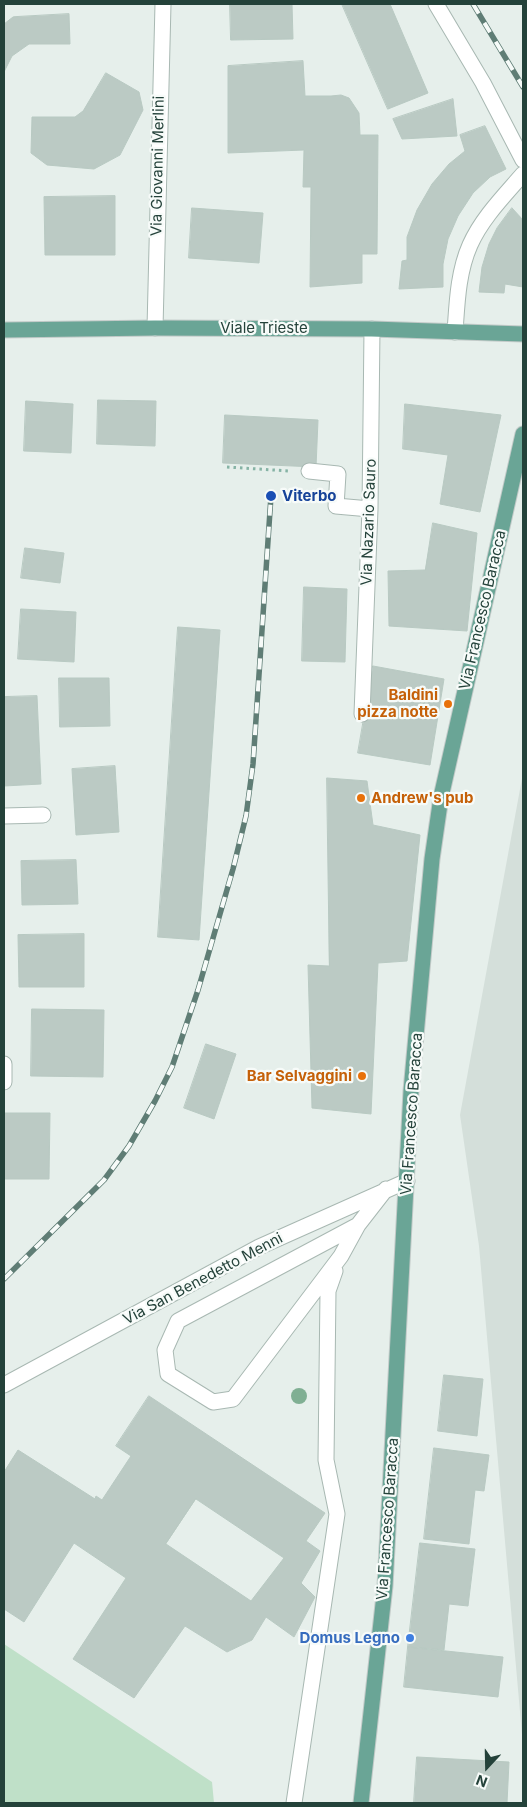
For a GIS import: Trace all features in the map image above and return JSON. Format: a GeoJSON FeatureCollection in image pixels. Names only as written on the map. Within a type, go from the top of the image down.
{"type":"FeatureCollection","features":[{"type":"Feature","properties":{"kind":"main road","name":"Viale Trieste"},"geometry":{"type":"LineString","coordinates":[[4,330],[155,328],[372,329],[523,334]]}},
{"type":"Feature","properties":{"kind":"main road","name":"Via Francesco Baracca"},"geometry":{"type":"LineString","coordinates":[[361,1803],[384,1586],[411,1091],[432,858],[441,797],[523,434]]}},
{"type":"Feature","properties":{"kind":"street","name":"Via Giovanni Merlini"},"geometry":{"type":"LineString","coordinates":[[155,328],[163,4]]}},
{"type":"Feature","properties":{"kind":"street"},"geometry":{"type":"LineString","coordinates":[[436,4],[483,83],[523,160]]}},
{"type":"Feature","properties":{"kind":"street"},"geometry":{"type":"LineString","coordinates":[[455,332],[459,284],[470,245],[490,211],[523,174]]}},
{"type":"Feature","properties":{"kind":"street","name":"Via Nazario Sauro"},"geometry":{"type":"LineString","coordinates":[[362,714],[370,509],[372,329]]}},
{"type":"Feature","properties":{"kind":"street"},"geometry":{"type":"LineString","coordinates":[[309,471],[338,474],[336,506],[370,509]]}},
{"type":"Feature","properties":{"kind":"street"},"geometry":{"type":"LineString","coordinates":[[4,816],[43,815]]}},
{"type":"Feature","properties":{"kind":"street"},"geometry":{"type":"LineString","coordinates":[[4,1064],[4,1082]]}},
{"type":"Feature","properties":{"kind":"street","name":"Via San Benedetto Menni"},"geometry":{"type":"LineString","coordinates":[[4,1385],[259,1247],[407,1181]]}},
{"type":"Feature","properties":{"kind":"street"},"geometry":{"type":"LineString","coordinates":[[358,1225],[178,1321],[165,1350],[168,1374],[213,1402],[233,1399],[341,1256],[358,1225],[386,1190]]}},
{"type":"Feature","properties":{"kind":"street"},"geometry":{"type":"LineString","coordinates":[[294,1803],[337,1514],[326,1460],[328,1291],[341,1256]]}},
{"type":"Feature","properties":{"kind":"path"},"geometry":{"type":"LineString","coordinates":[[227,467],[309,471]]}},
{"type":"Feature","properties":{"kind":"shaded area"},"geometry":{"type":"Polygon","coordinates":[[[523,773],[523,1746],[479,1246],[460,1115],[523,773]]]}},
{"type":"Feature","properties":{"kind":"green space"},"geometry":{"type":"Polygon","coordinates":[[[4,1644],[212,1782],[214,1803],[4,1803],[4,1644]]]}},
{"type":"Feature","properties":{"kind":"building"},"geometry":{"type":"Polygon","coordinates":[[[230,4],[292,4],[293,39],[231,40],[230,4]]]}},
{"type":"Feature","properties":{"kind":"building"},"geometry":{"type":"Polygon","coordinates":[[[342,4],[390,4],[428,93],[388,109],[342,4]]]}},
{"type":"Feature","properties":{"kind":"building"},"geometry":{"type":"Polygon","coordinates":[[[69,14],[70,44],[29,44],[12,56],[4,72],[4,24],[13,17],[69,14]]]}},
{"type":"Feature","properties":{"kind":"building"},"geometry":{"type":"Polygon","coordinates":[[[303,61],[305,96],[341,95],[349,98],[359,113],[360,135],[378,135],[377,254],[362,254],[362,283],[310,287],[311,187],[303,187],[304,150],[228,153],[228,66],[303,61]]]}},
{"type":"Feature","properties":{"kind":"building"},"geometry":{"type":"Polygon","coordinates":[[[106,73],[139,92],[143,110],[120,155],[94,169],[47,165],[31,153],[32,117],[75,117],[83,111],[106,73]]]}},
{"type":"Feature","properties":{"kind":"building"},"geometry":{"type":"Polygon","coordinates":[[[453,99],[457,136],[402,139],[393,119],[453,99]]]}},
{"type":"Feature","properties":{"kind":"building"},"geometry":{"type":"Polygon","coordinates":[[[485,126],[506,169],[490,177],[473,193],[458,216],[448,239],[443,264],[443,287],[399,289],[402,261],[407,260],[407,237],[417,210],[432,184],[449,164],[465,151],[460,135],[485,126]]]}},
{"type":"Feature","properties":{"kind":"building"},"geometry":{"type":"Polygon","coordinates":[[[115,196],[115,255],[45,255],[44,197],[115,196]]]}},
{"type":"Feature","properties":{"kind":"building"},"geometry":{"type":"Polygon","coordinates":[[[192,208],[263,213],[259,263],[189,258],[192,208]]]}},
{"type":"Feature","properties":{"kind":"building"},"geometry":{"type":"Polygon","coordinates":[[[512,208],[523,220],[523,287],[505,284],[504,293],[479,292],[482,267],[489,244],[497,228],[512,208]]]}},
{"type":"Feature","properties":{"kind":"building"},"geometry":{"type":"Polygon","coordinates":[[[98,400],[156,401],[155,446],[97,444],[98,400]]]}},
{"type":"Feature","properties":{"kind":"building"},"geometry":{"type":"Polygon","coordinates":[[[26,401],[73,404],[71,453],[24,451],[26,401]]]}},
{"type":"Feature","properties":{"kind":"building"},"geometry":{"type":"Polygon","coordinates":[[[405,404],[501,415],[480,512],[440,504],[448,455],[403,449],[405,404]]]}},
{"type":"Feature","properties":{"kind":"building"},"geometry":{"type":"Polygon","coordinates":[[[225,415],[318,420],[316,467],[223,463],[225,415]]]}},
{"type":"Feature","properties":{"kind":"building"},"geometry":{"type":"Polygon","coordinates":[[[433,523],[477,533],[467,631],[389,626],[388,571],[425,570],[433,523]]]}},
{"type":"Feature","properties":{"kind":"building"},"geometry":{"type":"Polygon","coordinates":[[[25,548],[64,553],[60,583],[21,578],[25,548]]]}},
{"type":"Feature","properties":{"kind":"building"},"geometry":{"type":"Polygon","coordinates":[[[304,587],[347,589],[345,662],[302,661],[304,587]]]}},
{"type":"Feature","properties":{"kind":"building"},"geometry":{"type":"Polygon","coordinates":[[[21,609],[76,612],[74,662],[18,659],[21,609]]]}},
{"type":"Feature","properties":{"kind":"building"},"geometry":{"type":"Polygon","coordinates":[[[178,627],[220,630],[199,940],[158,937],[178,627]]]}},
{"type":"Feature","properties":{"kind":"building"},"geometry":{"type":"Polygon","coordinates":[[[373,666],[444,679],[430,765],[358,753],[373,666]]]}},
{"type":"Feature","properties":{"kind":"building"},"geometry":{"type":"Polygon","coordinates":[[[59,678],[109,678],[110,726],[60,727],[59,678]]]}},
{"type":"Feature","properties":{"kind":"building"},"geometry":{"type":"Polygon","coordinates":[[[37,696],[41,784],[4,786],[4,697],[37,696]]]}},
{"type":"Feature","properties":{"kind":"building"},"geometry":{"type":"Polygon","coordinates":[[[115,766],[119,832],[76,835],[72,769],[115,766]]]}},
{"type":"Feature","properties":{"kind":"building"},"geometry":{"type":"Polygon","coordinates":[[[327,778],[367,781],[373,825],[420,835],[407,961],[378,963],[371,1114],[312,1108],[308,965],[329,966],[327,778]]]}},
{"type":"Feature","properties":{"kind":"building"},"geometry":{"type":"Polygon","coordinates":[[[76,860],[78,904],[22,905],[21,861],[76,860]]]}},
{"type":"Feature","properties":{"kind":"building"},"geometry":{"type":"Polygon","coordinates":[[[84,934],[84,987],[19,987],[18,935],[84,934]]]}},
{"type":"Feature","properties":{"kind":"building"},"geometry":{"type":"Polygon","coordinates":[[[32,1009],[104,1010],[103,1077],[31,1076],[32,1009]]]}},
{"type":"Feature","properties":{"kind":"building"},"geometry":{"type":"Polygon","coordinates":[[[206,1044],[236,1054],[214,1119],[184,1108],[206,1044]]]}},
{"type":"Feature","properties":{"kind":"building"},"geometry":{"type":"Polygon","coordinates":[[[4,1113],[50,1113],[49,1179],[4,1179],[4,1113]]]}},
{"type":"Feature","properties":{"kind":"building"},"geometry":{"type":"Polygon","coordinates":[[[444,1375],[483,1379],[477,1436],[438,1431],[444,1375]]]}},
{"type":"Feature","properties":{"kind":"building"},"geometry":{"type":"Polygon","coordinates":[[[149,1396],[325,1513],[306,1541],[320,1551],[301,1583],[315,1597],[294,1637],[266,1617],[252,1640],[227,1652],[185,1626],[134,1698],[73,1659],[126,1578],[74,1543],[24,1622],[4,1609],[4,1472],[18,1450],[95,1499],[96,1496],[102,1500],[131,1456],[116,1446],[149,1396]],[[196,1499],[166,1544],[251,1601],[284,1558],[196,1499]]]}},
{"type":"Feature","properties":{"kind":"building"},"geometry":{"type":"Polygon","coordinates":[[[434,1448],[489,1455],[484,1491],[475,1490],[469,1544],[424,1539],[434,1448]]]}},
{"type":"Feature","properties":{"kind":"building"},"geometry":{"type":"Polygon","coordinates":[[[420,1543],[475,1549],[468,1606],[449,1604],[444,1650],[408,1647],[420,1543]]]}},
{"type":"Feature","properties":{"kind":"building"},"geometry":{"type":"Polygon","coordinates":[[[408,1647],[503,1657],[498,1697],[404,1687],[408,1647]]]}},
{"type":"Feature","properties":{"kind":"building"},"geometry":{"type":"Polygon","coordinates":[[[417,1757],[509,1762],[507,1803],[414,1803],[417,1757]]]}},
{"type":"Feature","properties":{"kind":"railway"},"geometry":{"type":"LineString","coordinates":[[473,4],[523,87]]}},
{"type":"Feature","properties":{"kind":"railway"},"geometry":{"type":"LineString","coordinates":[[4,1279],[104,1180],[129,1146],[172,1067],[198,990],[233,869],[246,816],[253,764],[271,496]]}},
{"type":"Feature","properties":{"kind":"place","name":"Viterbo"},"geometry":{"type":"Point","coordinates":[271,496]}},
{"type":"Feature","properties":{"kind":"place","name":"Baldini pizza notte"},"geometry":{"type":"Point","coordinates":[448,704]}},
{"type":"Feature","properties":{"kind":"place","name":"Andrew's pub"},"geometry":{"type":"Point","coordinates":[361,798]}},
{"type":"Feature","properties":{"kind":"place","name":"Bar Selvaggini"},"geometry":{"type":"Point","coordinates":[362,1076]}},
{"type":"Feature","properties":{"kind":"place","name":"Domus Legno"},"geometry":{"type":"Point","coordinates":[410,1638]}}]}
